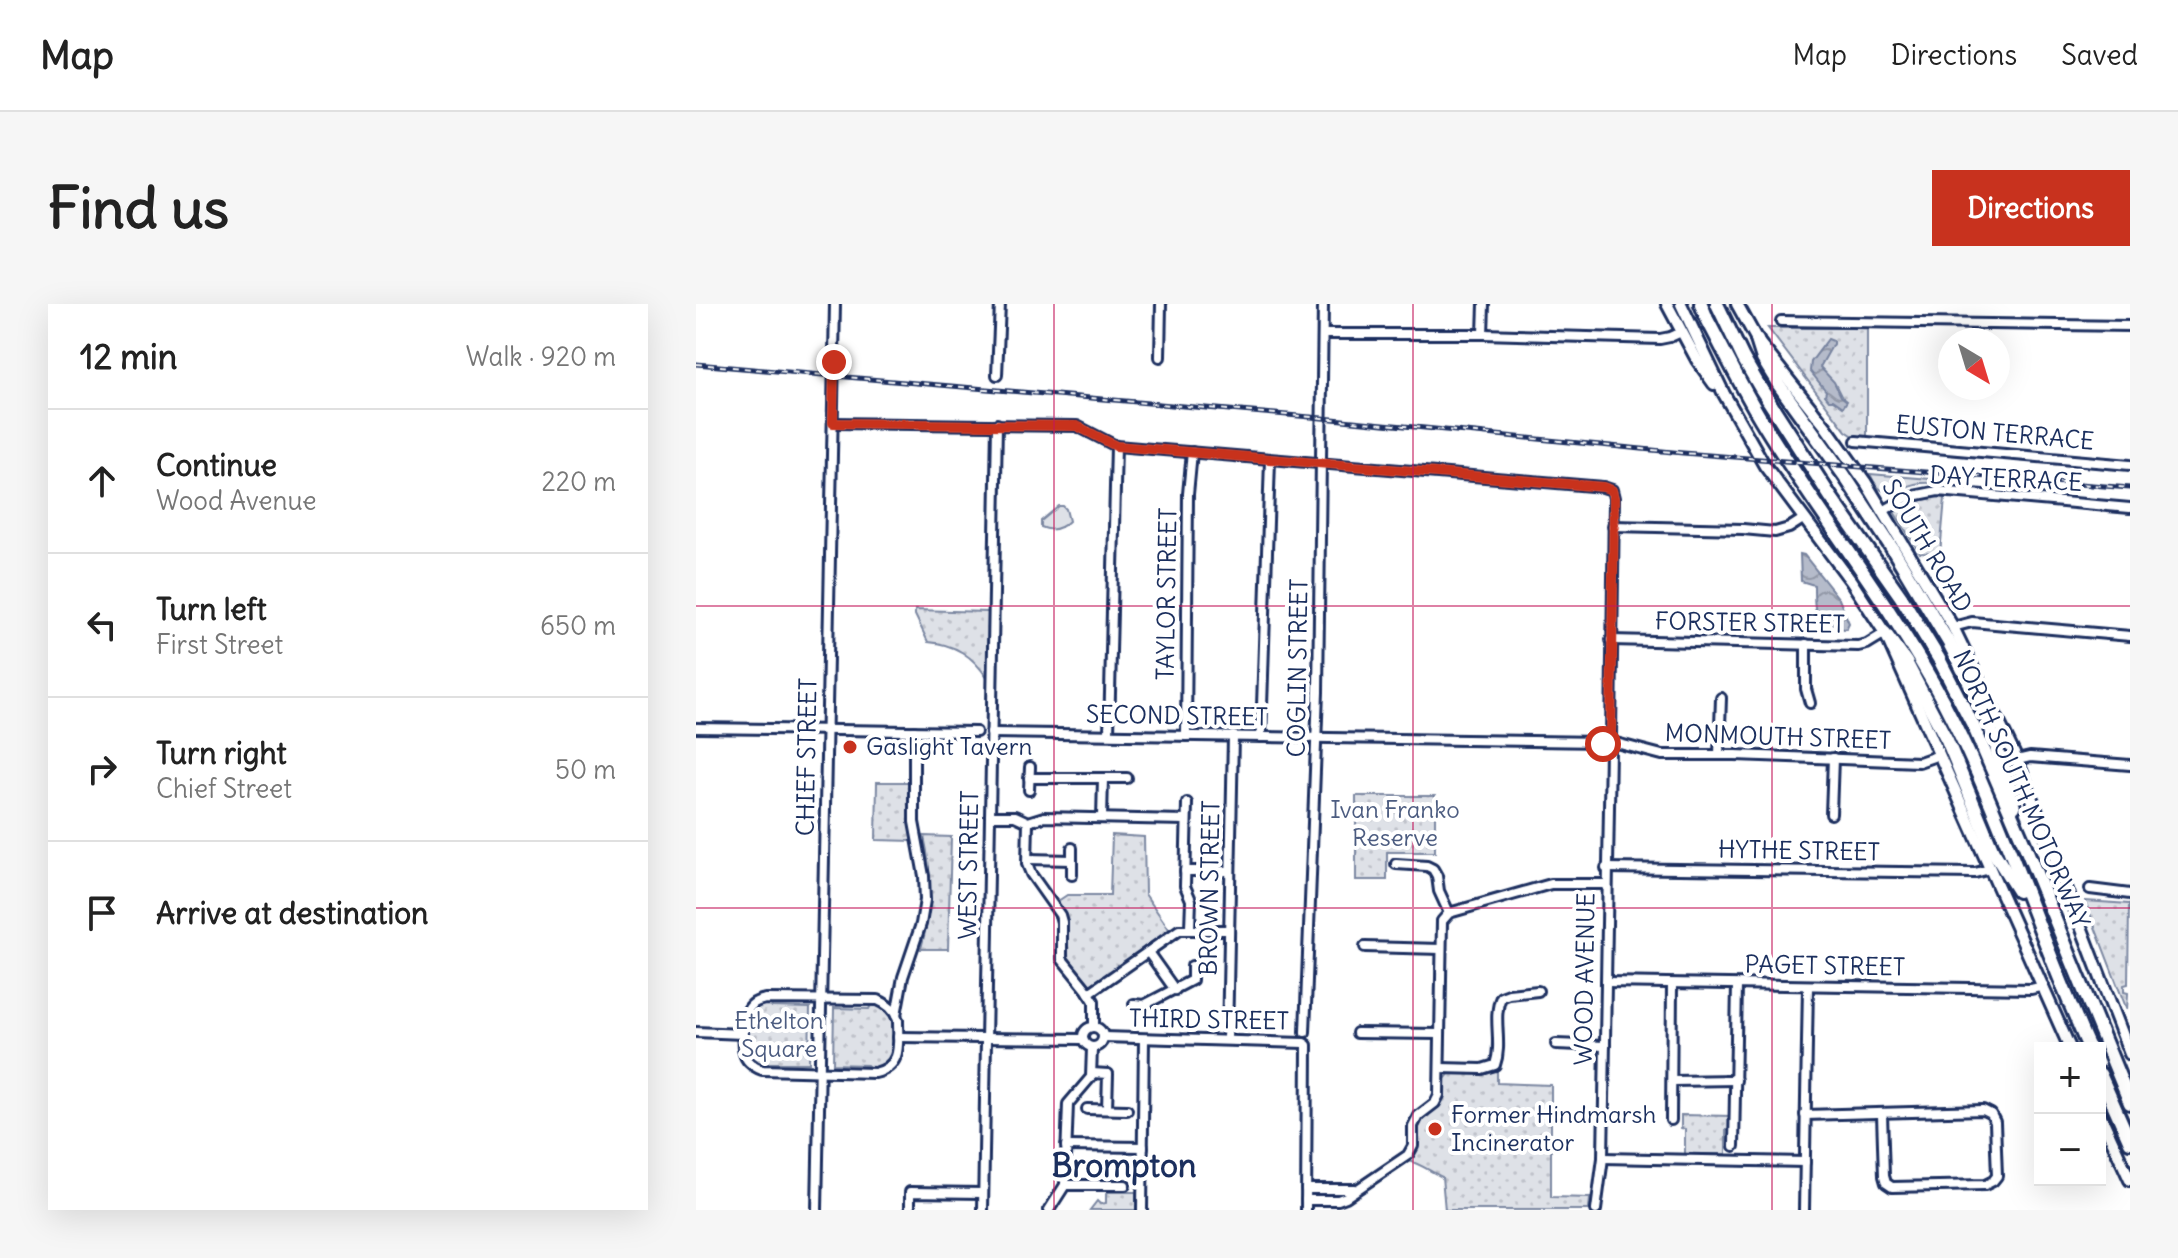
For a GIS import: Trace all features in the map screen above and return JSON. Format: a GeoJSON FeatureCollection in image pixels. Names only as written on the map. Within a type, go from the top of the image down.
{"type":"FeatureCollection","features":[{"type":"Feature","properties":{"kind":"highway","name":"NORTH SOUTH MOTORWAY"},"geometry":{"type":"LineString","coordinates":[[1701,304],[1765,426],[1942,700],[1987,796],[2086,1042]]}},
{"type":"Feature","properties":{"kind":"highway","name":"NORTH SOUTH MOTORWAY"},"geometry":{"type":"LineString","coordinates":[[1717,304],[1761,389],[1830,496],[1915,617],[1939,659],[1973,725],[2130,1103]]}},
{"type":"Feature","properties":{"kind":"highway"},"geometry":{"type":"LineString","coordinates":[[1757,340],[1763,359],[1779,385],[1892,548],[1967,676],[1988,719],[2025,846]]}},
{"type":"Feature","properties":{"kind":"highway"},"geometry":{"type":"LineString","coordinates":[[1885,633],[1906,662],[1947,740],[1993,851],[2034,918]]}},
{"type":"Feature","properties":{"kind":"highway"},"geometry":{"type":"LineString","coordinates":[[2106,1088],[2130,1142]]}},
{"type":"Feature","properties":{"kind":"main road"},"geometry":{"type":"LineString","coordinates":[[1667,304],[1702,367],[1724,394]]}},
{"type":"Feature","properties":{"kind":"main road"},"geometry":{"type":"LineString","coordinates":[[1681,304],[1724,394],[1765,466],[1851,581],[1885,633],[2067,1042]]}},
{"type":"Feature","properties":{"kind":"main road","name":"SOUTH ROAD"},"geometry":{"type":"LineString","coordinates":[[1737,304],[1757,340],[1866,483],[1953,627],[2017,760],[2126,1030],[2130,1054]]}},
{"type":"Feature","properties":{"kind":"main road"},"geometry":{"type":"LineString","coordinates":[[2106,1127],[2130,1180]]}},
{"type":"Feature","properties":{"kind":"street","name":"CHIEF STREET"},"geometry":{"type":"LineString","coordinates":[[817,1210],[835,304]]}},
{"type":"Feature","properties":{"kind":"street"},"geometry":{"type":"LineString","coordinates":[[997,375],[1000,304]]}},
{"type":"Feature","properties":{"kind":"street"},"geometry":{"type":"LineString","coordinates":[[1160,357],[1161,304]]}},
{"type":"Feature","properties":{"kind":"street","name":"COGLIN STREET"},"geometry":{"type":"LineString","coordinates":[[1305,1032],[1317,738],[1323,304]]}},
{"type":"Feature","properties":{"kind":"street"},"geometry":{"type":"LineString","coordinates":[[1483,334],[1484,304]]}},
{"type":"Feature","properties":{"kind":"street"},"geometry":{"type":"LineString","coordinates":[[1781,321],[2130,326]]}},
{"type":"Feature","properties":{"kind":"street"},"geometry":{"type":"LineString","coordinates":[[1323,334],[1660,339],[1681,332]]}},
{"type":"Feature","properties":{"kind":"street"},"geometry":{"type":"LineString","coordinates":[[833,423],[1077,426],[1116,446],[1321,464]]}},
{"type":"Feature","properties":{"kind":"street","name":"WEST STREET"},"geometry":{"type":"LineString","coordinates":[[983,1210],[997,424]]}},
{"type":"Feature","properties":{"kind":"street","name":"EUSTON TERRACE"},"geometry":{"type":"LineString","coordinates":[[1856,441],[2130,465]]}},
{"type":"Feature","properties":{"kind":"street"},"geometry":{"type":"LineString","coordinates":[[1109,734],[1116,446]]}},
{"type":"Feature","properties":{"kind":"street","name":"TAYLOR STREET"},"geometry":{"type":"LineString","coordinates":[[1186,736],[1188,494],[1192,452]]}},
{"type":"Feature","properties":{"kind":"street"},"geometry":{"type":"LineString","coordinates":[[1261,737],[1270,460]]}},
{"type":"Feature","properties":{"kind":"street","name":"WOOD AVENUE"},"geometry":{"type":"LineString","coordinates":[[1321,464],[1612,490],[1603,1158],[1596,1210]]}},
{"type":"Feature","properties":{"kind":"street","name":"DAY TERRACE"},"geometry":{"type":"LineString","coordinates":[[1883,511],[1908,497],[1938,491],[2130,508]]}},
{"type":"Feature","properties":{"kind":"street"},"geometry":{"type":"LineString","coordinates":[[1613,526],[1775,532],[1803,519]]}},
{"type":"Feature","properties":{"kind":"street"},"geometry":{"type":"LineString","coordinates":[[1953,627],[1972,622],[2130,636]]}},
{"type":"Feature","properties":{"kind":"street","name":"FORSTER STREET"},"geometry":{"type":"LineString","coordinates":[[1611,640],[1858,646],[1885,633]]}},
{"type":"Feature","properties":{"kind":"street"},"geometry":{"type":"LineString","coordinates":[[1806,644],[1806,689],[1810,703]]}},
{"type":"Feature","properties":{"kind":"street"},"geometry":{"type":"LineString","coordinates":[[1719,755],[1721,698]]}},
{"type":"Feature","properties":{"kind":"street"},"geometry":{"type":"LineString","coordinates":[[696,728],[976,732]]}},
{"type":"Feature","properties":{"kind":"street"},"geometry":{"type":"LineString","coordinates":[[896,1015],[878,1000],[765,999],[752,1004],[744,1016],[744,1055],[752,1066],[762,1070],[875,1073],[893,1064],[898,1055],[896,1015],[903,977],[921,924],[925,900],[914,822],[914,731]]}},
{"type":"Feature","properties":{"kind":"street","name":"SECOND STREET"},"geometry":{"type":"LineString","coordinates":[[991,733],[1610,742]]}},
{"type":"Feature","properties":{"kind":"street","name":"BROWN STREET"},"geometry":{"type":"LineString","coordinates":[[1227,1040],[1233,736]]}},
{"type":"Feature","properties":{"kind":"street","name":"MONMOUTH STREET"},"geometry":{"type":"LineString","coordinates":[[1610,742],[1662,755],[1919,762],[1939,755]]}},
{"type":"Feature","properties":{"kind":"street"},"geometry":{"type":"LineString","coordinates":[[2017,760],[2030,757],[2130,765]]}},
{"type":"Feature","properties":{"kind":"street"},"geometry":{"type":"LineString","coordinates":[[1831,814],[1833,758]]}},
{"type":"Feature","properties":{"kind":"street"},"geometry":{"type":"LineString","coordinates":[[1029,790],[1030,767]]}},
{"type":"Feature","properties":{"kind":"street"},"geometry":{"type":"LineString","coordinates":[[1029,778],[1127,778]]}},
{"type":"Feature","properties":{"kind":"street"},"geometry":{"type":"LineString","coordinates":[[1102,818],[1103,778]]}},
{"type":"Feature","properties":{"kind":"street"},"geometry":{"type":"LineString","coordinates":[[1187,803],[1185,886],[1191,900],[1190,928]]}},
{"type":"Feature","properties":{"kind":"street"},"geometry":{"type":"LineString","coordinates":[[990,816],[1015,816],[1028,822],[1044,817],[1185,820]]}},
{"type":"Feature","properties":{"kind":"street"},"geometry":{"type":"LineString","coordinates":[[1028,822],[1031,874],[1060,915],[1062,959],[1094,1001],[1094,1027]]}},
{"type":"Feature","properties":{"kind":"street"},"geometry":{"type":"LineString","coordinates":[[1072,848],[1072,875]]}},
{"type":"Feature","properties":{"kind":"street"},"geometry":{"type":"LineString","coordinates":[[1028,859],[1072,860]]}},
{"type":"Feature","properties":{"kind":"street"},"geometry":{"type":"LineString","coordinates":[[1396,864],[1433,869],[1449,913]]}},
{"type":"Feature","properties":{"kind":"street","name":"HYTHE STREET"},"geometry":{"type":"LineString","coordinates":[[1606,868],[1975,873],[1990,869]]}},
{"type":"Feature","properties":{"kind":"street"},"geometry":{"type":"LineString","coordinates":[[1185,871],[1230,871]]}},
{"type":"Feature","properties":{"kind":"street"},"geometry":{"type":"LineString","coordinates":[[1359,1189],[1306,1189],[1306,1205],[1338,1200],[1359,1189],[1408,1155],[1413,1146],[1414,1124],[1418,1116],[1435,1103],[1439,1095],[1442,921],[1449,913],[1551,884],[1606,884]]}},
{"type":"Feature","properties":{"kind":"street"},"geometry":{"type":"LineString","coordinates":[[2090,889],[2130,894]]}},
{"type":"Feature","properties":{"kind":"street"},"geometry":{"type":"LineString","coordinates":[[1089,993],[1179,930],[1229,930]]}},
{"type":"Feature","properties":{"kind":"street"},"geometry":{"type":"LineString","coordinates":[[1365,947],[1441,949]]}},
{"type":"Feature","properties":{"kind":"street"},"geometry":{"type":"LineString","coordinates":[[1148,952],[1175,990]]}},
{"type":"Feature","properties":{"kind":"street"},"geometry":{"type":"LineString","coordinates":[[1134,1004],[1144,1005],[1192,980],[1192,966]]}},
{"type":"Feature","properties":{"kind":"street","name":"PAGET STREET"},"geometry":{"type":"LineString","coordinates":[[1606,982],[2031,989],[2044,986]]}},
{"type":"Feature","properties":{"kind":"street"},"geometry":{"type":"LineString","coordinates":[[1671,1120],[1672,984]]}},
{"type":"Feature","properties":{"kind":"street"},"geometry":{"type":"LineString","coordinates":[[1734,1146],[1737,985]]}},
{"type":"Feature","properties":{"kind":"street"},"geometry":{"type":"LineString","coordinates":[[1804,1210],[1808,986]]}},
{"type":"Feature","properties":{"kind":"street"},"geometry":{"type":"LineString","coordinates":[[1440,1068],[1482,1069],[1495,1065],[1501,997],[1538,991]]}},
{"type":"Feature","properties":{"kind":"street"},"geometry":{"type":"LineString","coordinates":[[885,1003],[900,997]]}},
{"type":"Feature","properties":{"kind":"street"},"geometry":{"type":"LineString","coordinates":[[1094,1027],[1100,1030],[1103,1037],[1099,1045],[1092,1048],[1082,1039],[1086,1029],[1094,1027]]}},
{"type":"Feature","properties":{"kind":"street"},"geometry":{"type":"LineString","coordinates":[[696,1032],[743,1034]]}},
{"type":"Feature","properties":{"kind":"street"},"geometry":{"type":"LineString","coordinates":[[1357,1033],[1439,1034]]}},
{"type":"Feature","properties":{"kind":"street"},"geometry":{"type":"LineString","coordinates":[[898,1037],[1082,1039]]}},
{"type":"Feature","properties":{"kind":"street","name":"THIRD STREET"},"geometry":{"type":"LineString","coordinates":[[1103,1037],[1307,1045],[1306,1189]]}},
{"type":"Feature","properties":{"kind":"street"},"geometry":{"type":"LineString","coordinates":[[1142,1210],[1144,1039]]}},
{"type":"Feature","properties":{"kind":"street"},"geometry":{"type":"LineString","coordinates":[[1556,1044],[1605,1046]]}},
{"type":"Feature","properties":{"kind":"street"},"geometry":{"type":"LineString","coordinates":[[1049,1210],[1065,1185],[1068,1104],[1092,1073],[1092,1048]]}},
{"type":"Feature","properties":{"kind":"street"},"geometry":{"type":"LineString","coordinates":[[1092,1073],[1108,1074],[1107,1109]]}},
{"type":"Feature","properties":{"kind":"street"},"geometry":{"type":"LineString","coordinates":[[1672,1081],[1736,1080]]}},
{"type":"Feature","properties":{"kind":"street"},"geometry":{"type":"LineString","coordinates":[[1087,1109],[1127,1110]]}},
{"type":"Feature","properties":{"kind":"street"},"geometry":{"type":"LineString","coordinates":[[1805,1115],[1983,1110],[1991,1114],[1995,1122],[1997,1176],[1985,1185],[1892,1187],[1886,1183],[1884,1176],[1882,1114]]}},
{"type":"Feature","properties":{"kind":"street"},"geometry":{"type":"LineString","coordinates":[[1066,1146],[1143,1147]]}},
{"type":"Feature","properties":{"kind":"street"},"geometry":{"type":"LineString","coordinates":[[1603,1158],[1805,1162]]}},
{"type":"Feature","properties":{"kind":"street"},"geometry":{"type":"LineString","coordinates":[[1065,1185],[1125,1185]]}},
{"type":"Feature","properties":{"kind":"street"},"geometry":{"type":"LineString","coordinates":[[910,1210],[910,1192],[983,1193]]}},
{"type":"Feature","properties":{"kind":"green space"},"geometry":{"type":"Polygon","coordinates":[[[1768,328],[1867,328],[1867,437],[1846,431],[1768,328]]]}},
{"type":"Feature","properties":{"kind":"green space"},"geometry":{"type":"Polygon","coordinates":[[[1870,474],[1942,480],[1942,483],[1918,483],[1889,492],[1879,488],[1870,474]]]}},
{"type":"Feature","properties":{"kind":"green space"},"geometry":{"type":"Polygon","coordinates":[[[1945,498],[1940,554],[1920,553],[1894,512],[1923,500],[1945,498]]]}},
{"type":"Feature","properties":{"kind":"green space"},"geometry":{"type":"Polygon","coordinates":[[[1059,506],[1066,509],[1069,521],[1056,529],[1041,527],[1041,521],[1059,506]]]}},
{"type":"Feature","properties":{"kind":"green space"},"geometry":{"type":"Polygon","coordinates":[[[915,610],[988,612],[987,678],[976,663],[962,652],[947,645],[928,642],[915,610]]]}},
{"type":"Feature","properties":{"kind":"green space"},"geometry":{"type":"Polygon","coordinates":[[[877,782],[910,782],[910,822],[914,841],[876,840],[877,782]]]}},
{"type":"Feature","properties":{"kind":"green space","name":"Ivan Franko Reserve"},"geometry":{"type":"Polygon","coordinates":[[[1356,796],[1435,796],[1435,852],[1387,852],[1387,880],[1356,880],[1356,796]]]}},
{"type":"Feature","properties":{"kind":"green space"},"geometry":{"type":"Polygon","coordinates":[[[1112,835],[1144,837],[1145,894],[1171,932],[1090,985],[1069,965],[1065,919],[1055,903],[1067,895],[1110,895],[1112,835]]]}},
{"type":"Feature","properties":{"kind":"green space"},"geometry":{"type":"Polygon","coordinates":[[[924,836],[951,837],[948,949],[921,949],[930,893],[924,836]]]}},
{"type":"Feature","properties":{"kind":"green space"},"geometry":{"type":"Polygon","coordinates":[[[2085,901],[2129,904],[2128,984],[2124,985],[2124,992],[2128,993],[2127,1010],[2085,901]]]}},
{"type":"Feature","properties":{"kind":"green space","name":"Ethelton Square"},"geometry":{"type":"Polygon","coordinates":[[[763,1003],[770,1003],[772,1007],[810,1008],[809,1063],[770,1063],[768,1067],[752,1057],[746,1038],[747,1027],[755,1009],[763,1003]]]}},
{"type":"Feature","properties":{"kind":"green space","name":"Ethelton Square"},"geometry":{"type":"Polygon","coordinates":[[[878,1004],[891,1015],[894,1027],[892,1055],[887,1063],[871,1069],[867,1065],[833,1064],[834,1008],[869,1009],[871,1005],[878,1004]]]}},
{"type":"Feature","properties":{"kind":"green space"},"geometry":{"type":"Polygon","coordinates":[[[1497,1068],[1497,1083],[1551,1085],[1551,1197],[1590,1198],[1589,1210],[1445,1210],[1442,1177],[1409,1161],[1418,1148],[1419,1127],[1424,1117],[1440,1104],[1444,1080],[1451,1072],[1491,1071],[1497,1068]]]}},
{"type":"Feature","properties":{"kind":"green space"},"geometry":{"type":"Polygon","coordinates":[[[1681,1115],[1733,1116],[1733,1130],[1726,1130],[1726,1154],[1685,1154],[1685,1129],[1681,1128],[1681,1115]]]}},
{"type":"Feature","properties":{"kind":"green space"},"geometry":{"type":"Polygon","coordinates":[[[1109,1192],[1136,1192],[1136,1210],[1090,1210],[1097,1201],[1106,1203],[1109,1192]]]}},
{"type":"Feature","properties":{"kind":"water"},"geometry":{"type":"Polygon","coordinates":[[[1828,339],[1833,344],[1820,367],[1847,401],[1843,407],[1829,400],[1826,391],[1810,371],[1811,362],[1828,339]]]}},
{"type":"Feature","properties":{"kind":"water"},"geometry":{"type":"Polygon","coordinates":[[[1800,554],[1839,599],[1849,623],[1846,629],[1828,625],[1818,617],[1814,585],[1801,581],[1800,554]]]}},
{"type":"Feature","properties":{"kind":"railway"},"geometry":{"type":"LineString","coordinates":[[696,364],[1322,418],[1683,453],[2130,488]]}},
{"type":"Feature","properties":{"kind":"place","name":"Gaslight Tavern"},"geometry":{"type":"Point","coordinates":[850,747]}},
{"type":"Feature","properties":{"kind":"place","name":"Former Hindmarsh Incinerator"},"geometry":{"type":"Point","coordinates":[1435,1129]}},
{"type":"Feature","properties":{"kind":"district","name":"Brompton"},"geometry":{"type":"Point","coordinates":[1124,1166]}},
{"type":"Feature","properties":{"kind":"route"},"geometry":{"type":"LineString","coordinates":[[834,362],[833,423],[1077,426],[1116,446],[1612,490],[1611,736],[1606,736],[1603,744]]}}]}
